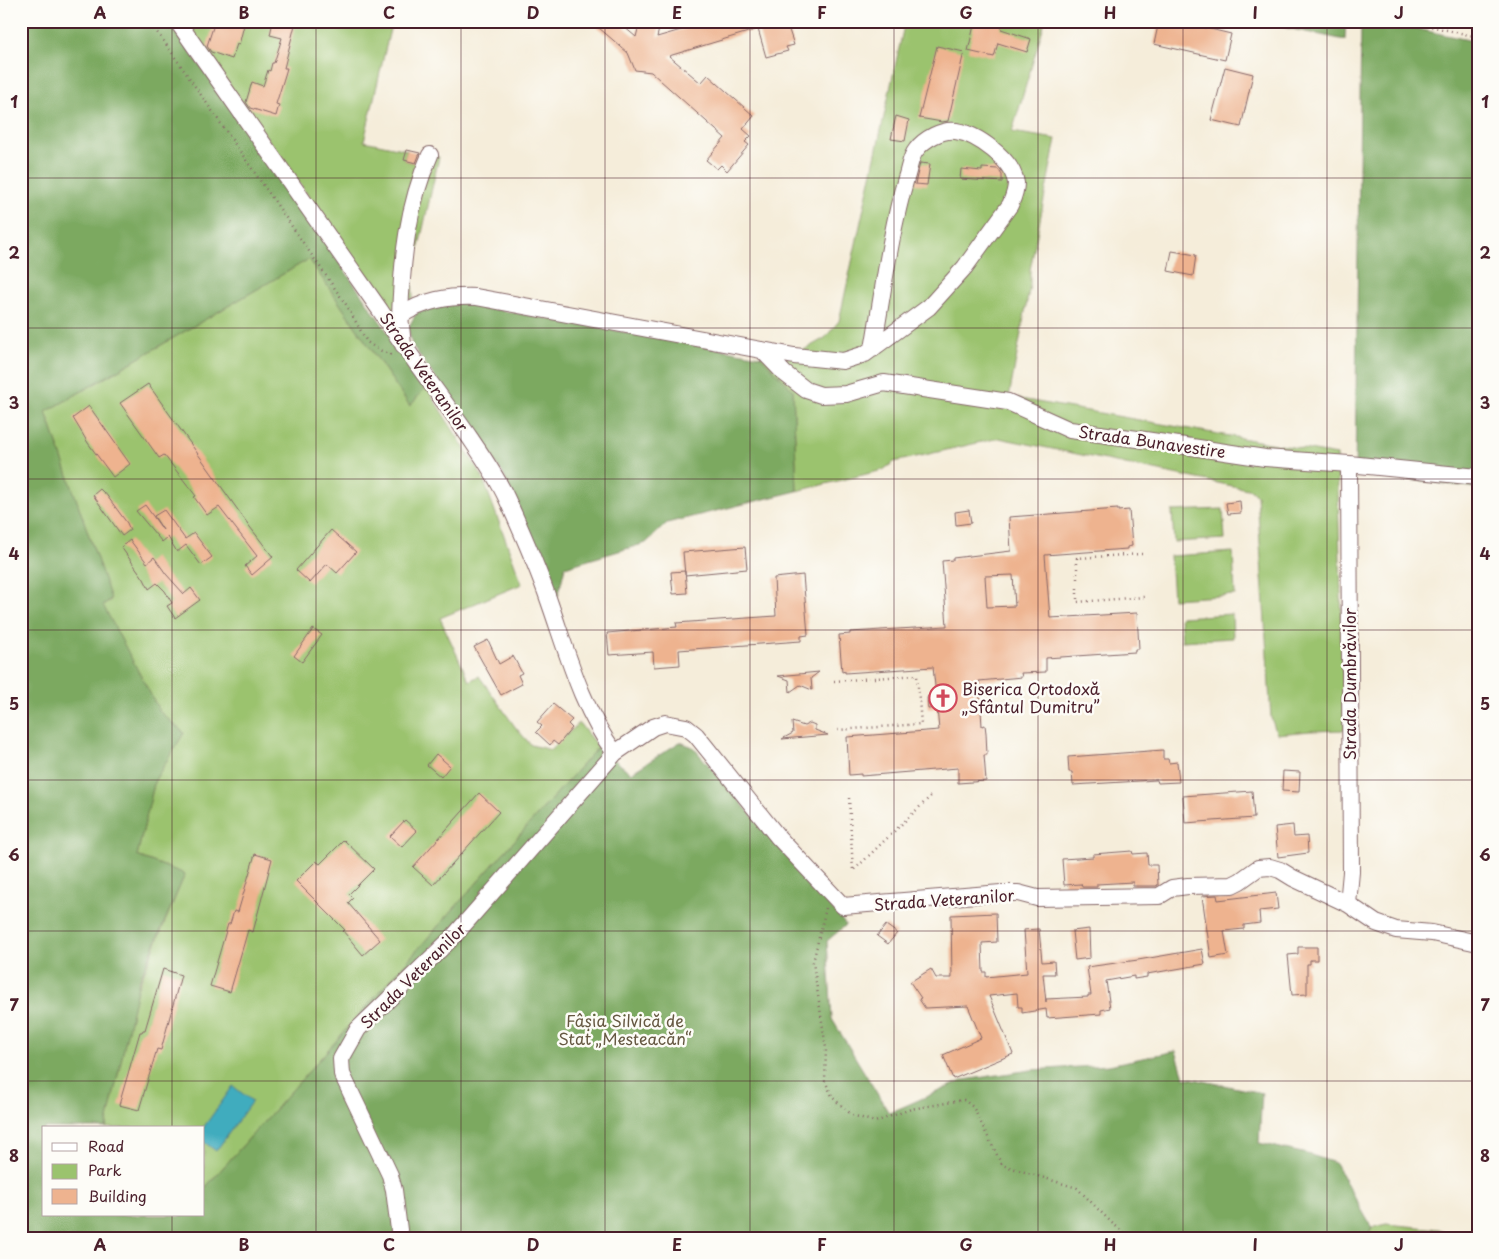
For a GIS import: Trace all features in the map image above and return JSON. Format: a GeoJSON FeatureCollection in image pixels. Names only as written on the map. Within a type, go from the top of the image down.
{"type":"FeatureCollection","features":[{"type":"Feature","properties":{"kind":"street","name":"Strada Veteranilor"},"geometry":{"type":"LineString","coordinates":[[177,21],[380,310],[399,351],[437,390],[496,476],[544,586],[586,701],[600,731],[615,753]]}},
{"type":"Feature","properties":{"kind":"street"},"geometry":{"type":"LineString","coordinates":[[400,316],[430,300],[452,297],[476,297],[529,305],[654,331],[762,350],[826,360],[843,361],[856,359],[873,350],[929,308],[965,267],[1010,205],[1015,194],[1016,182],[1007,164],[990,147],[972,137],[956,131],[940,133],[921,144],[914,151],[898,208],[873,350]]}},
{"type":"Feature","properties":{"kind":"street"},"geometry":{"type":"LineString","coordinates":[[399,351],[404,248],[420,176],[430,155]]}},
{"type":"Feature","properties":{"kind":"street","name":"Strada Bunavestire"},"geometry":{"type":"LineString","coordinates":[[762,350],[784,373],[806,390],[821,396],[846,394],[884,383],[1008,402],[1070,430],[1265,458],[1478,477]]}},
{"type":"Feature","properties":{"kind":"street","name":"Strada Dumbrăvilor"},"geometry":{"type":"LineString","coordinates":[[1348,904],[1351,872],[1349,464]]}},
{"type":"Feature","properties":{"kind":"street","name":"Strada Veteranilor"},"geometry":{"type":"LineString","coordinates":[[400,1238],[394,1190],[390,1175],[342,1074],[341,1059],[358,1030],[452,937],[615,753],[653,727],[665,723],[686,727],[696,735],[778,836],[843,906],[1018,893],[1038,898],[1159,896],[1172,888],[1232,884],[1264,866],[1280,870],[1348,904]]}},
{"type":"Feature","properties":{"kind":"street"},"geometry":{"type":"LineString","coordinates":[[1348,904],[1376,923],[1396,930],[1432,933],[1478,942]]}},
{"type":"Feature","properties":{"kind":"path"},"geometry":{"type":"LineString","coordinates":[[148,21],[336,291],[367,342],[379,350],[399,351]]}},
{"type":"Feature","properties":{"kind":"path"},"geometry":{"type":"LineString","coordinates":[[1407,21],[1478,37]]}},
{"type":"Feature","properties":{"kind":"path"},"geometry":{"type":"LineString","coordinates":[[1142,554],[1077,558],[1077,602],[1144,598]]}},
{"type":"Feature","properties":{"kind":"path"},"geometry":{"type":"LineString","coordinates":[[834,681],[917,675],[921,724],[838,730]]}},
{"type":"Feature","properties":{"kind":"path"},"geometry":{"type":"LineString","coordinates":[[849,798],[853,871],[933,794]]}},
{"type":"Feature","properties":{"kind":"path"},"geometry":{"type":"LineString","coordinates":[[830,892],[813,962],[826,1048],[825,1082],[833,1098],[852,1115],[875,1122],[911,1109],[964,1100],[973,1107],[1002,1165],[1076,1188],[1130,1238]]}},
{"type":"Feature","properties":{"kind":"green space","name":"Fâșia Silvică de Stat „Mesteacăn“"},"geometry":{"type":"Polygon","coordinates":[[[21,21],[168,21],[245,127],[426,387],[410,406],[309,259],[46,412],[111,599],[103,605],[160,712],[184,733],[155,780],[137,856],[185,874],[139,981],[106,1126],[42,1126],[42,1216],[205,1216],[205,1188],[598,747],[631,773],[680,742],[693,747],[846,925],[827,941],[832,1019],[889,1113],[964,1080],[1031,1070],[1109,1065],[1176,1051],[1184,1077],[1262,1093],[1259,1143],[1311,1155],[1335,1163],[1372,1228],[1367,1238],[21,1238],[21,21]]]}},
{"type":"Feature","properties":{"kind":"green space"},"geometry":{"type":"Polygon","coordinates":[[[184,21],[392,21],[364,141],[407,150],[404,160],[420,164],[423,153],[439,157],[412,278],[413,298],[390,311],[184,21]]]}},
{"type":"Feature","properties":{"kind":"green space"},"geometry":{"type":"Polygon","coordinates":[[[905,21],[1045,21],[1012,132],[1056,139],[1030,270],[1030,285],[1009,397],[1337,455],[1345,730],[1277,734],[1271,718],[1257,496],[1252,490],[999,438],[894,462],[883,470],[797,491],[793,390],[760,356],[800,352],[825,338],[839,321],[905,21]]]}},
{"type":"Feature","properties":{"kind":"green space"},"geometry":{"type":"Polygon","coordinates":[[[1253,21],[1346,21],[1345,40],[1253,21]]]}},
{"type":"Feature","properties":{"kind":"green space"},"geometry":{"type":"Polygon","coordinates":[[[1361,21],[1381,21],[1478,42],[1478,488],[1355,473],[1361,21]]]}},
{"type":"Feature","properties":{"kind":"green space"},"geometry":{"type":"Polygon","coordinates":[[[309,259],[410,406],[426,387],[482,476],[522,584],[440,618],[469,681],[479,676],[516,728],[531,745],[551,750],[579,723],[598,747],[205,1188],[205,1126],[106,1126],[137,989],[185,874],[137,856],[155,780],[184,733],[160,712],[102,605],[111,600],[46,412],[309,259]]]}},
{"type":"Feature","properties":{"kind":"green space"},"geometry":{"type":"Polygon","coordinates":[[[459,303],[760,356],[793,390],[797,491],[667,523],[646,543],[565,567],[558,596],[502,472],[412,345],[408,328],[417,312],[459,303]]]}},
{"type":"Feature","properties":{"kind":"green space"},"geometry":{"type":"Polygon","coordinates":[[[1223,509],[1225,539],[1174,542],[1172,511],[1223,509]]]}},
{"type":"Feature","properties":{"kind":"green space"},"geometry":{"type":"Polygon","coordinates":[[[1233,552],[1235,595],[1173,599],[1170,556],[1233,552]]]}},
{"type":"Feature","properties":{"kind":"green space"},"geometry":{"type":"Polygon","coordinates":[[[1232,614],[1233,638],[1182,641],[1180,617],[1232,614]]]}},
{"type":"Feature","properties":{"kind":"green space"},"geometry":{"type":"Polygon","coordinates":[[[1386,1224],[1439,1229],[1458,1238],[1367,1238],[1372,1228],[1386,1224]]]}},
{"type":"Feature","properties":{"kind":"water"},"geometry":{"type":"Polygon","coordinates":[[[233,1086],[252,1101],[216,1151],[205,1143],[204,1126],[233,1086]]]}},
{"type":"Feature","properties":{"kind":"building"},"geometry":{"type":"Polygon","coordinates":[[[215,21],[245,21],[239,45],[237,44],[232,59],[211,52],[207,46],[215,21]]]}},
{"type":"Feature","properties":{"kind":"building"},"geometry":{"type":"Polygon","coordinates":[[[273,21],[296,21],[284,68],[287,68],[276,104],[279,105],[276,116],[250,108],[246,102],[252,82],[263,86],[268,70],[270,71],[272,63],[274,63],[282,38],[270,35],[273,21]]]}},
{"type":"Feature","properties":{"kind":"building"},"geometry":{"type":"Polygon","coordinates":[[[591,21],[617,21],[636,37],[640,21],[661,21],[657,37],[698,25],[697,21],[778,21],[780,26],[787,24],[794,45],[786,47],[788,51],[766,57],[758,29],[669,56],[701,83],[708,75],[754,116],[743,129],[751,136],[745,142],[749,145],[727,171],[721,165],[717,169],[706,160],[725,138],[651,72],[635,70],[628,53],[591,21]]]}},
{"type":"Feature","properties":{"kind":"building"},"geometry":{"type":"Polygon","coordinates":[[[975,21],[1003,21],[1001,29],[1031,39],[1027,52],[998,43],[994,57],[968,51],[975,21]]]}},
{"type":"Feature","properties":{"kind":"building"},"geometry":{"type":"Polygon","coordinates":[[[1159,21],[1177,21],[1231,34],[1225,60],[1154,44],[1159,21]]]}},
{"type":"Feature","properties":{"kind":"building"},"geometry":{"type":"Polygon","coordinates":[[[937,46],[964,52],[948,121],[942,122],[919,118],[937,46]]]}},
{"type":"Feature","properties":{"kind":"building"},"geometry":{"type":"Polygon","coordinates":[[[1225,67],[1253,74],[1241,127],[1211,120],[1225,67]]]}},
{"type":"Feature","properties":{"kind":"building"},"geometry":{"type":"Polygon","coordinates":[[[896,116],[909,120],[905,141],[891,139],[896,116]]]}},
{"type":"Feature","properties":{"kind":"building"},"geometry":{"type":"Polygon","coordinates":[[[407,150],[420,153],[416,163],[404,160],[407,150]]]}},
{"type":"Feature","properties":{"kind":"building"},"geometry":{"type":"Polygon","coordinates":[[[920,163],[930,164],[927,185],[915,184],[920,163]]]}},
{"type":"Feature","properties":{"kind":"building"},"geometry":{"type":"Polygon","coordinates":[[[982,168],[998,169],[1002,175],[1002,182],[960,179],[961,169],[982,171],[982,168]]]}},
{"type":"Feature","properties":{"kind":"building"},"geometry":{"type":"Polygon","coordinates":[[[1172,251],[1196,255],[1193,276],[1168,271],[1172,251]]]}},
{"type":"Feature","properties":{"kind":"building"},"geometry":{"type":"Polygon","coordinates":[[[148,384],[273,557],[252,575],[245,566],[257,556],[219,507],[207,515],[194,497],[196,496],[164,455],[159,458],[120,403],[148,384]]]}},
{"type":"Feature","properties":{"kind":"building"},"geometry":{"type":"Polygon","coordinates":[[[89,406],[130,464],[113,477],[88,443],[73,418],[89,406]]]}},
{"type":"Feature","properties":{"kind":"building"},"geometry":{"type":"Polygon","coordinates":[[[100,489],[127,523],[130,530],[122,536],[93,495],[100,489]]]}},
{"type":"Feature","properties":{"kind":"building"},"geometry":{"type":"Polygon","coordinates":[[[1240,501],[1241,513],[1228,514],[1226,503],[1240,501]]]}},
{"type":"Feature","properties":{"kind":"building"},"geometry":{"type":"Polygon","coordinates":[[[145,505],[163,530],[154,516],[164,510],[185,539],[194,533],[212,557],[201,565],[186,545],[177,552],[168,537],[162,542],[136,511],[145,505]]]}},
{"type":"Feature","properties":{"kind":"building"},"geometry":{"type":"Polygon","coordinates":[[[1118,509],[1118,511],[1129,510],[1132,546],[1127,547],[1127,549],[1045,555],[1050,618],[1137,613],[1139,649],[1135,649],[1135,652],[1046,658],[1046,672],[1021,673],[1022,677],[979,681],[982,726],[985,725],[986,733],[987,755],[984,755],[986,781],[958,783],[958,768],[861,776],[861,774],[849,775],[847,737],[939,730],[937,708],[928,709],[928,696],[936,695],[933,667],[842,672],[839,635],[850,634],[850,632],[947,626],[942,561],[1011,551],[1009,517],[1118,509]],[[1013,575],[985,576],[987,607],[1015,606],[1013,575]]]}},
{"type":"Feature","properties":{"kind":"building"},"geometry":{"type":"Polygon","coordinates":[[[969,510],[971,523],[956,525],[955,512],[969,510]]]}},
{"type":"Feature","properties":{"kind":"building"},"geometry":{"type":"Polygon","coordinates":[[[331,530],[356,552],[337,573],[327,564],[310,583],[296,570],[331,530]]]}},
{"type":"Feature","properties":{"kind":"building"},"geometry":{"type":"Polygon","coordinates":[[[130,540],[147,563],[154,557],[184,594],[191,588],[200,600],[175,618],[167,606],[172,603],[165,591],[157,583],[149,589],[121,547],[130,540]]]}},
{"type":"Feature","properties":{"kind":"building"},"geometry":{"type":"Polygon","coordinates":[[[745,547],[747,569],[685,575],[683,552],[745,547]]]}},
{"type":"Feature","properties":{"kind":"building"},"geometry":{"type":"Polygon","coordinates":[[[685,571],[687,593],[673,594],[671,572],[685,571]]]}},
{"type":"Feature","properties":{"kind":"building"},"geometry":{"type":"Polygon","coordinates":[[[803,575],[808,635],[801,636],[801,641],[679,650],[680,665],[654,667],[653,652],[609,655],[607,633],[677,627],[676,623],[776,616],[774,578],[803,575]]]}},
{"type":"Feature","properties":{"kind":"building"},"geometry":{"type":"Polygon","coordinates":[[[313,629],[322,635],[302,662],[294,656],[313,629]]]}},
{"type":"Feature","properties":{"kind":"building"},"geometry":{"type":"Polygon","coordinates":[[[488,640],[499,664],[513,656],[522,673],[518,675],[522,684],[501,695],[474,647],[488,640]]]}},
{"type":"Feature","properties":{"kind":"building"},"geometry":{"type":"Polygon","coordinates":[[[819,672],[811,678],[812,690],[800,685],[790,692],[789,680],[778,676],[819,672]]]}},
{"type":"Feature","properties":{"kind":"building"},"geometry":{"type":"Polygon","coordinates":[[[553,704],[572,720],[568,724],[572,728],[558,745],[553,741],[550,745],[536,732],[542,726],[537,722],[553,704]]]}},
{"type":"Feature","properties":{"kind":"building"},"geometry":{"type":"Polygon","coordinates":[[[792,722],[804,726],[810,723],[815,725],[815,730],[828,735],[782,739],[793,733],[792,722]]]}},
{"type":"Feature","properties":{"kind":"building"},"geometry":{"type":"Polygon","coordinates":[[[1163,750],[1163,759],[1168,759],[1169,763],[1177,762],[1179,782],[1158,783],[1157,780],[1073,785],[1072,772],[1069,772],[1068,757],[1163,750]]]}},
{"type":"Feature","properties":{"kind":"building"},"geometry":{"type":"Polygon","coordinates":[[[436,754],[450,766],[441,777],[427,765],[436,754]]]}},
{"type":"Feature","properties":{"kind":"building"},"geometry":{"type":"Polygon","coordinates":[[[1283,771],[1300,772],[1299,792],[1282,791],[1283,771]]]}},
{"type":"Feature","properties":{"kind":"building"},"geometry":{"type":"Polygon","coordinates":[[[1252,791],[1254,818],[1185,823],[1183,796],[1252,791]]]}},
{"type":"Feature","properties":{"kind":"building"},"geometry":{"type":"Polygon","coordinates":[[[479,793],[499,812],[433,885],[413,867],[479,793]]]}},
{"type":"Feature","properties":{"kind":"building"},"geometry":{"type":"Polygon","coordinates":[[[405,820],[417,831],[402,847],[390,836],[405,820]]]}},
{"type":"Feature","properties":{"kind":"building"},"geometry":{"type":"Polygon","coordinates":[[[1293,825],[1294,837],[1307,836],[1308,853],[1278,857],[1275,827],[1293,825]]]}},
{"type":"Feature","properties":{"kind":"building"},"geometry":{"type":"Polygon","coordinates":[[[344,840],[374,869],[349,894],[353,898],[348,903],[380,940],[363,955],[343,931],[345,930],[296,881],[316,861],[320,864],[344,840]]]}},
{"type":"Feature","properties":{"kind":"building"},"geometry":{"type":"Polygon","coordinates":[[[1132,851],[1133,854],[1147,853],[1148,865],[1157,865],[1158,885],[1133,886],[1133,882],[1097,884],[1097,887],[1082,887],[1081,884],[1064,885],[1062,859],[1093,857],[1093,854],[1132,851]]]}},
{"type":"Feature","properties":{"kind":"building"},"geometry":{"type":"Polygon","coordinates":[[[255,854],[272,859],[253,932],[248,930],[230,992],[210,986],[228,924],[230,924],[234,911],[238,912],[255,854]]]}},
{"type":"Feature","properties":{"kind":"building"},"geometry":{"type":"Polygon","coordinates":[[[1276,893],[1278,909],[1259,911],[1260,923],[1244,925],[1244,929],[1224,931],[1228,955],[1211,958],[1202,896],[1217,895],[1218,900],[1276,893]]]}},
{"type":"Feature","properties":{"kind":"building"},"geometry":{"type":"Polygon","coordinates":[[[996,913],[997,942],[982,943],[983,972],[986,972],[986,977],[1027,973],[1024,930],[1039,929],[1042,962],[1054,961],[1055,974],[1043,974],[1046,1002],[1046,999],[1088,997],[1088,995],[1091,995],[1087,967],[1202,949],[1205,964],[1147,974],[1147,977],[1134,979],[1134,976],[1106,981],[1110,1008],[1101,1010],[1101,1014],[1047,1018],[1046,1009],[1022,1013],[1022,1007],[1018,1007],[1017,993],[989,996],[1013,1054],[953,1079],[943,1055],[981,1038],[968,1006],[925,1008],[919,999],[921,998],[910,982],[931,969],[936,978],[952,978],[951,915],[996,913]]]}},
{"type":"Feature","properties":{"kind":"building"},"geometry":{"type":"Polygon","coordinates":[[[886,925],[897,933],[888,944],[877,936],[886,925]]]}},
{"type":"Feature","properties":{"kind":"building"},"geometry":{"type":"Polygon","coordinates":[[[1089,929],[1090,958],[1075,960],[1072,931],[1089,929]]]}},
{"type":"Feature","properties":{"kind":"building"},"geometry":{"type":"Polygon","coordinates":[[[1298,947],[1317,947],[1317,960],[1310,960],[1310,964],[1307,964],[1307,994],[1292,995],[1288,955],[1298,954],[1298,947]]]}},
{"type":"Feature","properties":{"kind":"building"},"geometry":{"type":"Polygon","coordinates":[[[163,969],[181,975],[161,1050],[157,1049],[139,1110],[119,1105],[140,1032],[145,1030],[163,969]]]}},
{"type":"Feature","properties":{"kind":"place","name":"Biserica Ortodoxă „Sfântul Dumitru”"},"geometry":{"type":"Point","coordinates":[943,698]}}]}
